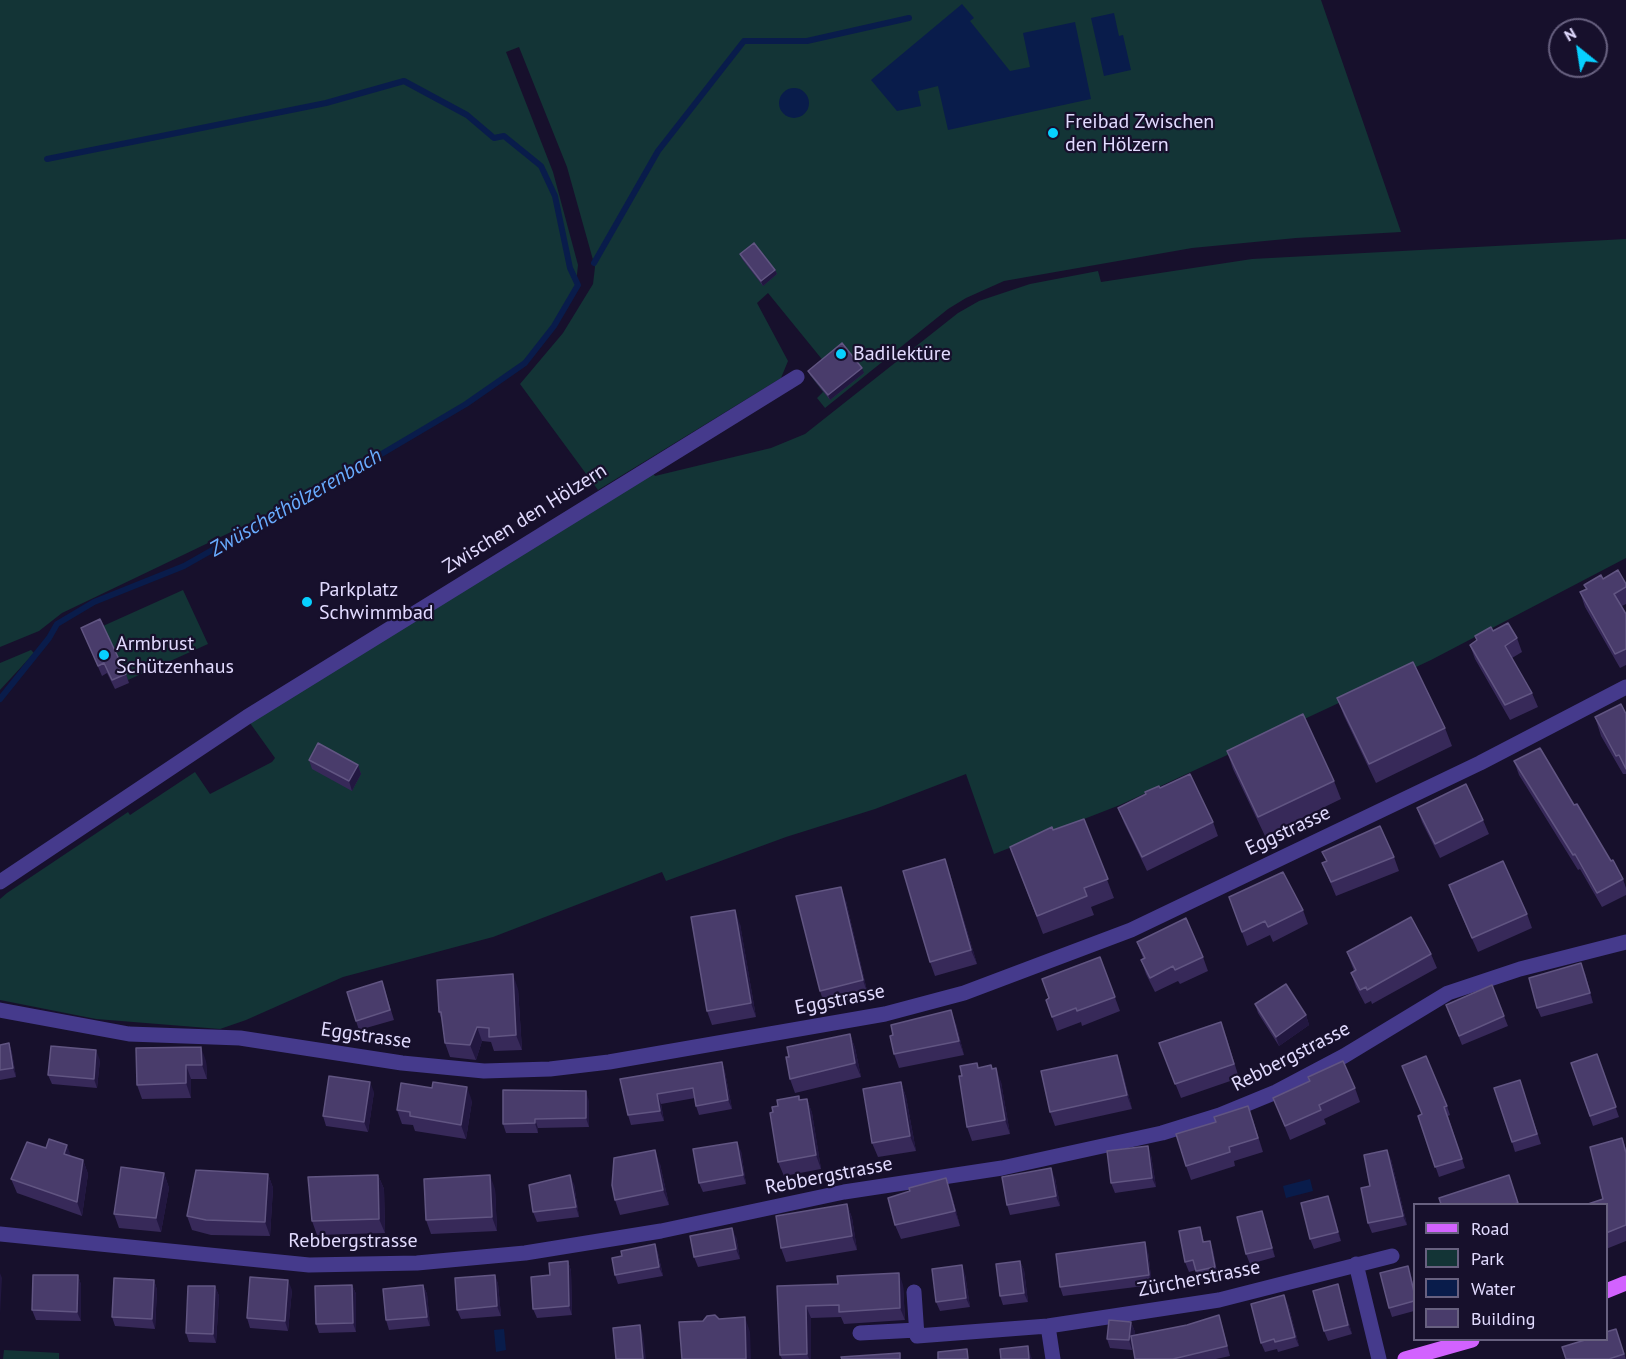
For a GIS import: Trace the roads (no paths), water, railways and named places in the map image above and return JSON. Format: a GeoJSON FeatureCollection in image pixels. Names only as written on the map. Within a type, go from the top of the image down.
{"type":"FeatureCollection","features":[{"type":"Feature","properties":{"kind":"main road"},"geometry":{"type":"LineString","coordinates":[[1608,1290],[1626,1283]]}},
{"type":"Feature","properties":{"kind":"main road"},"geometry":{"type":"LineString","coordinates":[[1405,1359],[1468,1341]]}},
{"type":"Feature","properties":{"kind":"street","name":"Zwischen den Hölzern"},"geometry":{"type":"LineString","coordinates":[[0,882],[247,717],[797,377]]}},
{"type":"Feature","properties":{"kind":"street","name":"Eggstrasse"},"geometry":{"type":"LineString","coordinates":[[0,1010],[129,1034],[240,1038],[402,1063],[484,1071],[550,1069],[609,1062],[885,1014],[964,993],[1131,930],[1480,764],[1626,687]]}},
{"type":"Feature","properties":{"kind":"street","name":"Rebbergstrasse"},"geometry":{"type":"LineString","coordinates":[[0,1234],[309,1266],[417,1263],[513,1254],[661,1231],[844,1192],[1002,1168],[1171,1130],[1220,1115],[1276,1092],[1344,1056],[1448,993],[1520,969],[1626,942]]}},
{"type":"Feature","properties":{"kind":"street","name":"Zürcherstrasse"},"geometry":{"type":"LineString","coordinates":[[860,1333],[917,1333],[1048,1326],[1219,1300],[1392,1256]]}},
{"type":"Feature","properties":{"kind":"street"},"geometry":{"type":"LineString","coordinates":[[1356,1264],[1379,1359]]}},
{"type":"Feature","properties":{"kind":"street"},"geometry":{"type":"LineString","coordinates":[[914,1292],[917,1333]]}},
{"type":"Feature","properties":{"kind":"street"},"geometry":{"type":"LineString","coordinates":[[1048,1326],[1053,1359]]}},
{"type":"Feature","properties":{"kind":"water"},"geometry":{"type":"Polygon","coordinates":[[[962,4],[974,18],[970,21],[1010,71],[1030,67],[1023,33],[1075,22],[1091,99],[948,130],[938,86],[918,91],[921,106],[897,111],[871,80],[962,4]]]}},
{"type":"Feature","properties":{"kind":"water"},"geometry":{"type":"Polygon","coordinates":[[[1114,13],[1119,36],[1123,35],[1131,70],[1104,76],[1091,18],[1114,13]]]}},
{"type":"Feature","properties":{"kind":"water"},"geometry":{"type":"Polygon","coordinates":[[[794,88],[800,89],[808,97],[808,109],[800,117],[794,118],[788,117],[780,109],[779,103],[780,97],[788,89],[794,88]]]}},
{"type":"Feature","properties":{"kind":"water"},"geometry":{"type":"Polygon","coordinates":[[[1310,1179],[1313,1191],[1286,1198],[1283,1186],[1310,1179]]]}},
{"type":"Feature","properties":{"kind":"water"},"geometry":{"type":"Polygon","coordinates":[[[504,1329],[506,1350],[496,1352],[494,1330],[504,1329]]]}},
{"type":"Feature","properties":{"kind":"waterway","name":"Zwüschethölzerenbach"},"geometry":{"type":"LineString","coordinates":[[594,263],[658,151],[744,41],[807,41],[909,18]]}},
{"type":"Feature","properties":{"kind":"waterway","name":"Zwüschethölzerenbach"},"geometry":{"type":"LineString","coordinates":[[0,699],[49,638],[57,624],[94,602],[184,566],[466,404],[525,363],[554,326],[578,285],[570,268],[555,196],[541,166],[504,136],[494,138],[467,115],[404,81],[326,103],[47,159]]}},
{"type":"Feature","properties":{"kind":"place","name":"Freibad Zwischen den Hölzern"},"geometry":{"type":"Point","coordinates":[1053,133]}},
{"type":"Feature","properties":{"kind":"place","name":"Badilektüre"},"geometry":{"type":"Point","coordinates":[841,354]}},
{"type":"Feature","properties":{"kind":"place","name":"Parkplatz Schwimmbad"},"geometry":{"type":"Point","coordinates":[307,602]}},
{"type":"Feature","properties":{"kind":"place","name":"Armbrust Schützenhaus"},"geometry":{"type":"Point","coordinates":[104,655]}}]}
